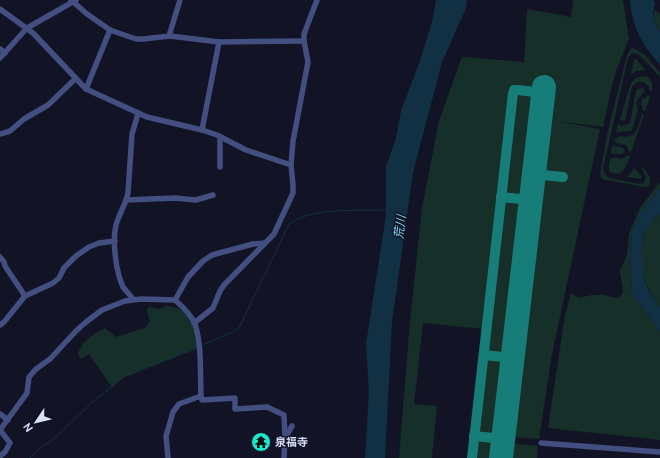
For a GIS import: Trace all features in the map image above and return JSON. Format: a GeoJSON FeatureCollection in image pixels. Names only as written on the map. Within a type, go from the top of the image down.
{"type":"FeatureCollection","features":[{"type":"Feature","properties":{"kind":"street"},"geometry":{"type":"LineString","coordinates":[[169,36],[180,0]]}},
{"type":"Feature","properties":{"kind":"street"},"geometry":{"type":"LineString","coordinates":[[194,323],[213,308],[220,290],[274,234],[293,193],[291,165],[293,142],[308,62],[304,41],[307,26],[317,0]]}},
{"type":"Feature","properties":{"kind":"street"},"geometry":{"type":"LineString","coordinates":[[0,58],[28,28],[73,1],[87,14],[110,30],[136,39],[169,36],[219,42],[304,41]]}},
{"type":"Feature","properties":{"kind":"street"},"geometry":{"type":"LineString","coordinates":[[0,9],[28,28],[86,89],[138,114],[202,130],[246,150],[291,165]]}},
{"type":"Feature","properties":{"kind":"street"},"geometry":{"type":"LineString","coordinates":[[86,89],[110,30]]}},
{"type":"Feature","properties":{"kind":"street"},"geometry":{"type":"LineString","coordinates":[[202,130],[219,42]]}},
{"type":"Feature","properties":{"kind":"street"},"geometry":{"type":"LineString","coordinates":[[0,49],[5,54]]}},
{"type":"Feature","properties":{"kind":"street"},"geometry":{"type":"LineString","coordinates":[[0,134],[10,131],[24,119],[48,105],[75,78]]}},
{"type":"Feature","properties":{"kind":"street"},"geometry":{"type":"LineString","coordinates":[[133,299],[124,287],[119,274],[115,241],[116,226],[126,200],[132,134],[138,114]]}},
{"type":"Feature","properties":{"kind":"street"},"geometry":{"type":"LineString","coordinates":[[220,137],[220,167]]}},
{"type":"Feature","properties":{"kind":"street"},"geometry":{"type":"LineString","coordinates":[[126,200],[176,198],[196,200],[213,195]]}},
{"type":"Feature","properties":{"kind":"street"},"geometry":{"type":"LineString","coordinates":[[0,325],[25,296],[59,278],[64,268],[89,247],[99,243],[115,241]]}},
{"type":"Feature","properties":{"kind":"street"},"geometry":{"type":"LineString","coordinates":[[175,300],[188,278],[203,261],[212,255],[252,244],[265,243]]}},
{"type":"Feature","properties":{"kind":"street"},"geometry":{"type":"LineString","coordinates":[[0,257],[4,262],[4,266],[25,296]]}},
{"type":"Feature","properties":{"kind":"street"},"geometry":{"type":"LineString","coordinates":[[0,456],[10,443],[0,430],[27,392],[29,377],[50,359],[76,331],[102,310],[133,299],[175,300],[189,315],[194,323],[198,338],[200,358],[200,396],[202,400],[235,398],[235,408],[267,407],[284,415],[284,458]]}},
{"type":"Feature","properties":{"kind":"street"},"geometry":{"type":"LineString","coordinates":[[168,458],[166,436],[173,412],[179,404],[200,396]]}},
{"type":"Feature","properties":{"kind":"street"},"geometry":{"type":"LineString","coordinates":[[0,414],[8,420]]}},
{"type":"Feature","properties":{"kind":"street"},"geometry":{"type":"LineString","coordinates":[[285,438],[292,426]]}},
{"type":"Feature","properties":{"kind":"street"},"geometry":{"type":"LineString","coordinates":[[541,443],[660,452]]}},
{"type":"Feature","properties":{"kind":"green space"},"geometry":{"type":"Polygon","coordinates":[[[573,0],[623,0],[629,39],[616,71],[603,127],[564,122],[561,120],[562,122],[600,129],[552,354],[539,439],[511,437],[550,87],[538,85],[538,89],[511,87],[484,329],[423,323],[414,404],[437,406],[432,458],[399,458],[410,321],[422,208],[439,121],[462,57],[524,62],[527,9],[571,17],[573,0]]]}},
{"type":"Feature","properties":{"kind":"green space"},"geometry":{"type":"Polygon","coordinates":[[[655,10],[660,14],[660,32],[654,19],[655,10]]]}},
{"type":"Feature","properties":{"kind":"green space"},"geometry":{"type":"Polygon","coordinates":[[[632,47],[645,55],[660,73],[660,77],[643,59],[636,54],[631,54],[628,58],[603,169],[609,178],[640,184],[646,179],[642,167],[650,179],[648,187],[602,179],[600,174],[607,135],[627,55],[632,47]]]}},
{"type":"Feature","properties":{"kind":"green space"},"geometry":{"type":"Polygon","coordinates":[[[636,59],[645,70],[636,71],[631,75],[634,60],[636,59]]]}},
{"type":"Feature","properties":{"kind":"green space"},"geometry":{"type":"Polygon","coordinates":[[[642,76],[648,77],[652,82],[652,91],[649,90],[649,87],[644,82],[638,82],[632,86],[626,118],[622,121],[620,119],[631,83],[636,78],[642,76]]]}},
{"type":"Feature","properties":{"kind":"green space"},"geometry":{"type":"Polygon","coordinates":[[[642,88],[645,91],[636,102],[638,110],[632,130],[616,132],[618,124],[623,126],[630,123],[636,91],[642,88]]]}},
{"type":"Feature","properties":{"kind":"green space"},"geometry":{"type":"Polygon","coordinates":[[[517,93],[537,95],[525,196],[505,195],[517,93]]]}},
{"type":"Feature","properties":{"kind":"green space"},"geometry":{"type":"Polygon","coordinates":[[[648,96],[650,97],[645,111],[643,111],[641,103],[642,100],[648,96]]]}},
{"type":"Feature","properties":{"kind":"green space"},"geometry":{"type":"Polygon","coordinates":[[[642,114],[644,115],[631,152],[626,145],[616,143],[614,140],[620,136],[626,137],[633,134],[638,128],[642,114]]]}},
{"type":"Feature","properties":{"kind":"green space"},"geometry":{"type":"Polygon","coordinates":[[[612,146],[621,147],[624,149],[623,154],[611,154],[612,146]]]}},
{"type":"Feature","properties":{"kind":"green space"},"geometry":{"type":"Polygon","coordinates":[[[628,155],[630,156],[624,170],[618,174],[610,172],[609,165],[611,158],[624,158],[628,155]]]}},
{"type":"Feature","properties":{"kind":"green space"},"geometry":{"type":"Polygon","coordinates":[[[634,168],[641,175],[641,179],[627,177],[634,168]]]}},
{"type":"Feature","properties":{"kind":"green space"},"geometry":{"type":"Polygon","coordinates":[[[660,182],[660,189],[645,207],[632,234],[630,255],[632,293],[660,332],[660,440],[548,428],[565,315],[571,293],[578,298],[592,295],[604,295],[616,298],[620,297],[623,292],[620,271],[627,255],[629,234],[640,208],[660,182]]]}},
{"type":"Feature","properties":{"kind":"green space"},"geometry":{"type":"Polygon","coordinates":[[[504,201],[524,203],[507,354],[488,351],[504,201]]]}},
{"type":"Feature","properties":{"kind":"green space"},"geometry":{"type":"Polygon","coordinates":[[[660,214],[660,308],[643,275],[642,246],[647,228],[660,214]]]}},
{"type":"Feature","properties":{"kind":"green space"},"geometry":{"type":"Polygon","coordinates":[[[166,306],[177,308],[190,317],[195,326],[199,348],[124,377],[112,387],[89,354],[81,359],[78,353],[86,341],[96,333],[105,328],[116,337],[145,328],[150,322],[147,312],[148,307],[160,309],[166,306]]]}},
{"type":"Feature","properties":{"kind":"green space"},"geometry":{"type":"Polygon","coordinates":[[[487,358],[506,361],[496,435],[478,433],[487,358]]]}},
{"type":"Feature","properties":{"kind":"green space"},"geometry":{"type":"Polygon","coordinates":[[[476,440],[495,442],[494,458],[475,458],[476,440]]]}},
{"type":"Feature","properties":{"kind":"green space"},"geometry":{"type":"Polygon","coordinates":[[[509,443],[538,446],[537,458],[508,458],[509,443]]]}},
{"type":"Feature","properties":{"kind":"water","name":"荒川"},"geometry":{"type":"Polygon","coordinates":[[[436,0],[467,0],[466,8],[442,62],[413,172],[392,322],[385,458],[365,458],[369,392],[366,344],[386,215],[386,167],[396,138],[401,111],[420,61],[432,22],[436,0]]]}},
{"type":"Feature","properties":{"kind":"water"},"geometry":{"type":"Polygon","coordinates":[[[630,0],[653,0],[655,3],[653,13],[654,21],[660,32],[660,64],[648,50],[639,35],[635,26],[630,0]]]}},
{"type":"Feature","properties":{"kind":"water"},"geometry":{"type":"Polygon","coordinates":[[[660,189],[660,214],[653,220],[643,236],[642,253],[644,279],[649,291],[660,308],[660,332],[632,293],[630,255],[632,234],[639,214],[660,189]]]}},
{"type":"Feature","properties":{"kind":"waterway"},"geometry":{"type":"LineString","coordinates":[[202,345],[239,328],[289,224],[298,219],[323,212],[387,210]]}},
{"type":"Feature","properties":{"kind":"waterway"},"geometry":{"type":"LineString","coordinates":[[30,458],[41,447],[50,442],[95,400],[124,377],[197,347]]}},
{"type":"Feature","properties":{"kind":"taxiway"},"geometry":{"type":"LineString","coordinates":[[472,458],[513,93],[514,90],[543,93]]}},
{"type":"Feature","properties":{"kind":"taxiway"},"geometry":{"type":"LineString","coordinates":[[534,174],[563,177]]}},
{"type":"Feature","properties":{"kind":"taxiway"},"geometry":{"type":"LineString","coordinates":[[501,197],[531,200]]}},
{"type":"Feature","properties":{"kind":"taxiway"},"geometry":{"type":"LineString","coordinates":[[484,355],[513,358]]}},
{"type":"Feature","properties":{"kind":"taxiway"},"geometry":{"type":"LineString","coordinates":[[474,436],[503,439]]}},
{"type":"Feature","properties":{"kind":"runway"},"geometry":{"type":"LineString","coordinates":[[501,458],[544,87]]}},
{"type":"Feature","properties":{"kind":"place","name":"泉福寺"},"geometry":{"type":"Point","coordinates":[261,442]}}]}
